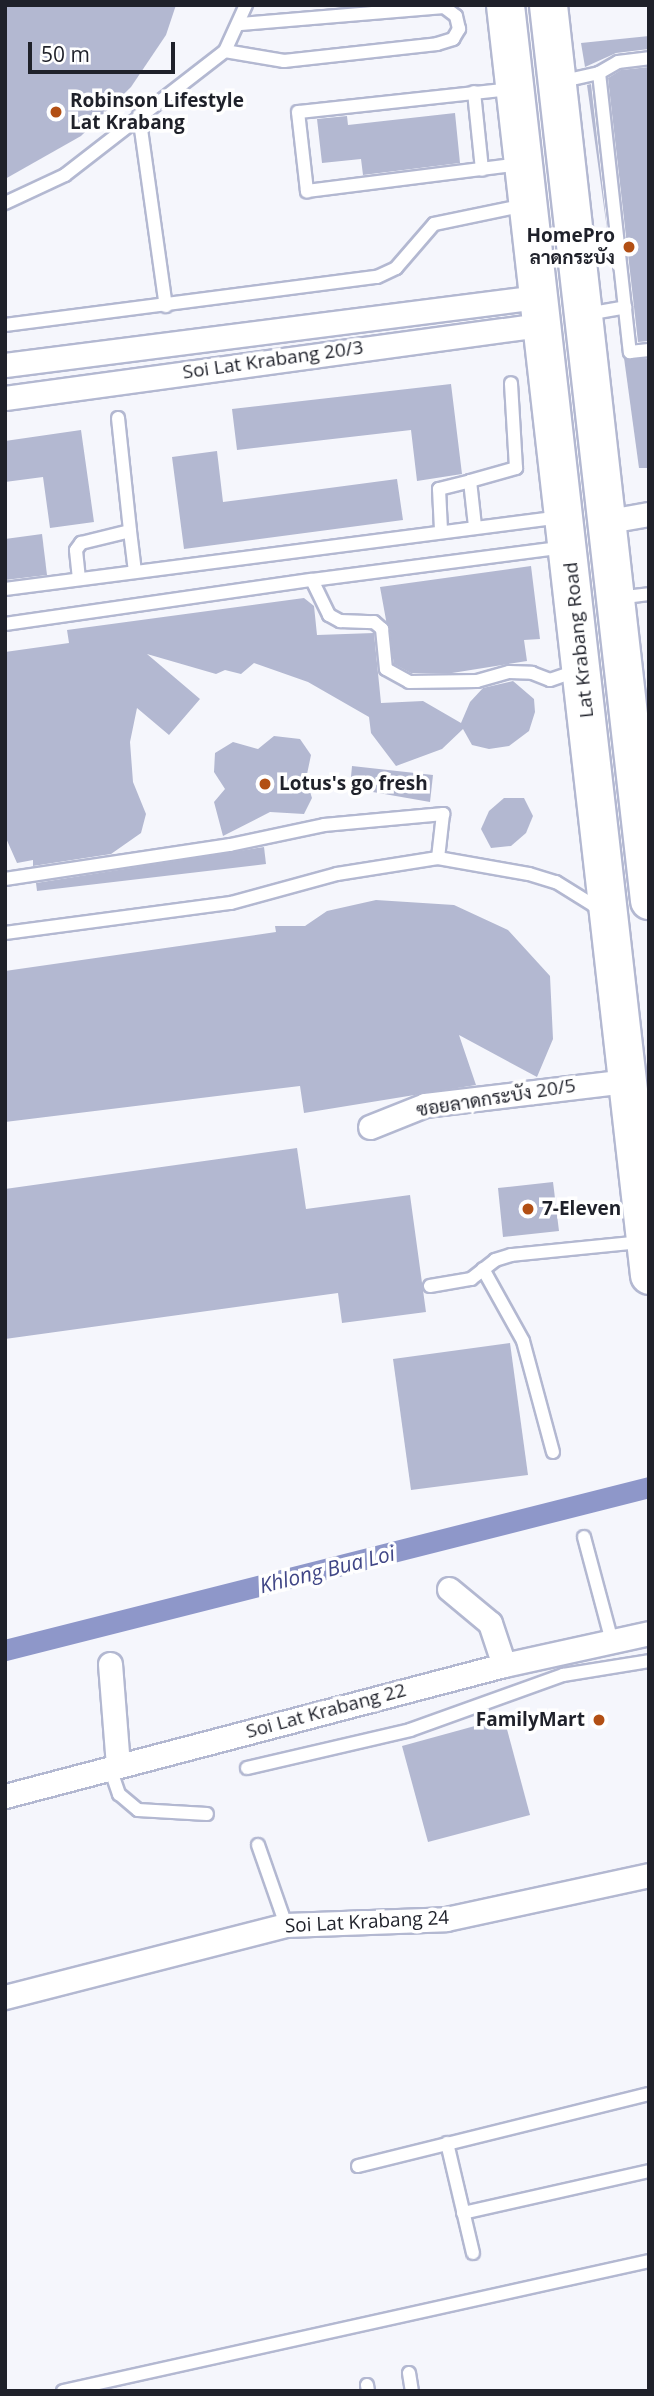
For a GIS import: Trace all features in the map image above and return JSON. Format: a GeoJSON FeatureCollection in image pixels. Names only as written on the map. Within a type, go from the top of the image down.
{"type":"FeatureCollection","features":[{"type":"Feature","properties":{"kind":"main road","name":"Lat Krabang Road"},"geometry":{"type":"LineString","coordinates":[[505,5],[567,532],[605,903],[647,1258]]}},
{"type":"Feature","properties":{"kind":"main road"},"geometry":{"type":"LineString","coordinates":[[548,5],[581,315],[609,521],[633,596],[648,897],[605,903]]}},
{"type":"Feature","properties":{"kind":"street","name":"Soi Lat Krabang 20/3"},"geometry":{"type":"LineString","coordinates":[[5,365],[313,326],[539,311]]}},
{"type":"Feature","properties":{"kind":"street","name":"Soi Lat Krabang 20/3"},"geometry":{"type":"LineString","coordinates":[[5,398],[316,354],[539,311]]}},
{"type":"Feature","properties":{"kind":"street"},"geometry":{"type":"LineString","coordinates":[[313,326],[316,354]]}},
{"type":"Feature","properties":{"kind":"street"},"geometry":{"type":"LineString","coordinates":[[113,351],[119,382]]}},
{"type":"Feature","properties":{"kind":"street"},"geometry":{"type":"LineString","coordinates":[[609,521],[649,514]]}},
{"type":"Feature","properties":{"kind":"street","name":"ซอยลาดกระบัง 20/5"},"geometry":{"type":"LineString","coordinates":[[370,1127],[425,1105],[626,1081]]}},
{"type":"Feature","properties":{"kind":"street"},"geometry":{"type":"LineString","coordinates":[[449,1590],[490,1623],[504,1665]]}},
{"type":"Feature","properties":{"kind":"street","name":"Soi Lat Krabang 22"},"geometry":{"type":"LineString","coordinates":[[5,1796],[504,1665],[611,1638],[649,1633]]}},
{"type":"Feature","properties":{"kind":"street"},"geometry":{"type":"LineString","coordinates":[[110,1664],[114,1767]]}},
{"type":"Feature","properties":{"kind":"street","name":"Soi Lat Krabang 24"},"geometry":{"type":"LineString","coordinates":[[5,1997],[286,1925],[446,1919],[649,1875]]}},
{"type":"Feature","properties":{"kind":"lane"},"geometry":{"type":"LineString","coordinates":[[5,203],[65,175],[225,51],[242,24],[246,5]]}},
{"type":"Feature","properties":{"kind":"lane"},"geometry":{"type":"LineString","coordinates":[[225,51],[264,60],[295,60],[438,44],[453,39],[458,29],[456,16],[444,7],[242,24]]}},
{"type":"Feature","properties":{"kind":"lane"},"geometry":{"type":"LineString","coordinates":[[555,83],[599,73],[618,62],[649,58]]}},
{"type":"Feature","properties":{"kind":"lane"},"geometry":{"type":"LineString","coordinates":[[599,73],[630,352],[649,350]]}},
{"type":"Feature","properties":{"kind":"lane"},"geometry":{"type":"LineString","coordinates":[[514,89],[298,112],[307,191],[522,164]]}},
{"type":"Feature","properties":{"kind":"lane"},"geometry":{"type":"LineString","coordinates":[[474,92],[482,170]]}},
{"type":"Feature","properties":{"kind":"lane"},"geometry":{"type":"LineString","coordinates":[[139,115],[166,306]]}},
{"type":"Feature","properties":{"kind":"lane"},"geometry":{"type":"LineString","coordinates":[[5,326],[377,277],[396,268],[434,224],[527,205]]}},
{"type":"Feature","properties":{"kind":"lane"},"geometry":{"type":"LineString","coordinates":[[574,248],[618,244]]}},
{"type":"Feature","properties":{"kind":"lane"},"geometry":{"type":"LineString","coordinates":[[581,315],[625,307]]}},
{"type":"Feature","properties":{"kind":"lane"},"geometry":{"type":"LineString","coordinates":[[440,530],[439,489],[516,468],[511,383]]}},
{"type":"Feature","properties":{"kind":"lane"},"geometry":{"type":"LineString","coordinates":[[118,418],[135,572]]}},
{"type":"Feature","properties":{"kind":"lane"},"geometry":{"type":"LineString","coordinates":[[470,481],[475,526]]}},
{"type":"Feature","properties":{"kind":"lane"},"geometry":{"type":"LineString","coordinates":[[5,589],[475,526],[567,532]]}},
{"type":"Feature","properties":{"kind":"lane"},"geometry":{"type":"LineString","coordinates":[[79,579],[76,550],[80,544],[130,531]]}},
{"type":"Feature","properties":{"kind":"lane"},"geometry":{"type":"LineString","coordinates":[[5,624],[312,580],[567,532]]}},
{"type":"Feature","properties":{"kind":"lane"},"geometry":{"type":"LineString","coordinates":[[312,580],[329,615],[340,621],[374,622],[382,629],[386,669],[409,682],[477,681],[509,672],[532,673],[550,680],[582,668]]}},
{"type":"Feature","properties":{"kind":"lane"},"geometry":{"type":"LineString","coordinates":[[5,878],[230,845],[324,825],[443,814],[438,858]]}},
{"type":"Feature","properties":{"kind":"lane"},"geometry":{"type":"LineString","coordinates":[[5,933],[231,903],[337,874],[438,858],[529,873],[556,882],[593,905],[605,903]]}},
{"type":"Feature","properties":{"kind":"lane"},"geometry":{"type":"LineString","coordinates":[[430,1286],[471,1279],[483,1269],[511,1255],[647,1258]]}},
{"type":"Feature","properties":{"kind":"lane"},"geometry":{"type":"LineString","coordinates":[[483,1269],[523,1341],[553,1452]]}},
{"type":"Feature","properties":{"kind":"lane"},"geometry":{"type":"LineString","coordinates":[[584,1537],[611,1638]]}},
{"type":"Feature","properties":{"kind":"lane"},"geometry":{"type":"LineString","coordinates":[[247,1768],[410,1730],[554,1677],[649,1661]]}},
{"type":"Feature","properties":{"kind":"lane"},"geometry":{"type":"LineString","coordinates":[[114,1767],[119,1794],[138,1810],[207,1814]]}},
{"type":"Feature","properties":{"kind":"lane"},"geometry":{"type":"LineString","coordinates":[[258,1845],[286,1925]]}},
{"type":"Feature","properties":{"kind":"lane"},"geometry":{"type":"LineString","coordinates":[[358,2166],[649,2094]]}},
{"type":"Feature","properties":{"kind":"lane"},"geometry":{"type":"LineString","coordinates":[[447,2143],[473,2253]]}},
{"type":"Feature","properties":{"kind":"lane"},"geometry":{"type":"LineString","coordinates":[[463,2213],[649,2171]]}},
{"type":"Feature","properties":{"kind":"lane"},"geometry":{"type":"LineString","coordinates":[[63,2391],[649,2261]]}},
{"type":"Feature","properties":{"kind":"lane"},"geometry":{"type":"LineString","coordinates":[[409,2373],[412,2391]]}},
{"type":"Feature","properties":{"kind":"building","name":"Robinson Lifestyle Lat Krabang"},"geometry":{"type":"Polygon","coordinates":[[[5,5],[176,5],[166,35],[131,87],[81,136],[5,179],[5,5]]]}},
{"type":"Feature","properties":{"kind":"building"},"geometry":{"type":"Polygon","coordinates":[[[649,36],[649,49],[616,53],[585,67],[581,43],[649,36]]]}},
{"type":"Feature","properties":{"kind":"building"},"geometry":{"type":"Polygon","coordinates":[[[649,67],[649,341],[638,342],[608,78],[621,70],[649,67]]]}},
{"type":"Feature","properties":{"kind":"building"},"geometry":{"type":"Polygon","coordinates":[[[591,84],[608,236],[587,85],[591,84]]]}},
{"type":"Feature","properties":{"kind":"building"},"geometry":{"type":"Polygon","coordinates":[[[455,113],[460,163],[363,175],[361,159],[322,163],[317,119],[347,116],[348,125],[455,113]]]}},
{"type":"Feature","properties":{"kind":"building"},"geometry":{"type":"Polygon","coordinates":[[[624,358],[649,359],[649,468],[639,468],[624,358]]]}},
{"type":"Feature","properties":{"kind":"building"},"geometry":{"type":"Polygon","coordinates":[[[451,384],[462,474],[417,481],[411,430],[237,450],[232,409],[451,384]]]}},
{"type":"Feature","properties":{"kind":"building"},"geometry":{"type":"Polygon","coordinates":[[[81,430],[94,522],[50,528],[43,477],[5,482],[5,441],[81,430]]]}},
{"type":"Feature","properties":{"kind":"building"},"geometry":{"type":"Polygon","coordinates":[[[217,451],[223,502],[397,479],[403,520],[184,549],[172,457],[217,451]]]}},
{"type":"Feature","properties":{"kind":"building"},"geometry":{"type":"Polygon","coordinates":[[[42,534],[47,575],[5,580],[5,539],[42,534]]]}},
{"type":"Feature","properties":{"kind":"building"},"geometry":{"type":"Polygon","coordinates":[[[531,566],[540,639],[524,640],[527,661],[452,673],[411,673],[394,664],[380,587],[531,566]]]}},
{"type":"Feature","properties":{"kind":"building"},"geometry":{"type":"Polygon","coordinates":[[[304,598],[314,606],[317,635],[374,633],[381,703],[423,701],[461,723],[470,702],[483,688],[513,681],[534,699],[535,712],[529,731],[509,746],[489,749],[472,745],[463,729],[442,749],[396,766],[371,733],[369,717],[308,682],[254,663],[241,674],[225,670],[216,674],[147,654],[200,699],[169,735],[137,708],[130,742],[133,782],[146,814],[141,833],[111,854],[33,866],[33,860],[17,863],[5,836],[5,652],[69,643],[67,630],[304,598]]]}},
{"type":"Feature","properties":{"kind":"building","name":"Lotus's go fresh"},"geometry":{"type":"Polygon","coordinates":[[[274,736],[300,739],[311,755],[306,779],[312,798],[304,814],[270,812],[223,836],[214,802],[225,789],[214,772],[215,753],[233,742],[258,749],[274,736]]]}},
{"type":"Feature","properties":{"kind":"building"},"geometry":{"type":"Polygon","coordinates":[[[352,766],[433,775],[430,802],[350,788],[352,766]]]}},
{"type":"Feature","properties":{"kind":"building"},"geometry":{"type":"Polygon","coordinates":[[[504,798],[524,798],[533,816],[526,833],[511,846],[491,848],[481,829],[489,811],[504,798]]]}},
{"type":"Feature","properties":{"kind":"building"},"geometry":{"type":"Polygon","coordinates":[[[264,847],[266,864],[37,891],[36,883],[264,847]]]}},
{"type":"Feature","properties":{"kind":"building"},"geometry":{"type":"Polygon","coordinates":[[[376,900],[454,905],[508,930],[550,976],[553,1039],[537,1077],[459,1035],[476,1085],[304,1113],[300,1086],[5,1122],[5,971],[276,932],[275,926],[305,926],[327,911],[376,900]]]}},
{"type":"Feature","properties":{"kind":"building"},"geometry":{"type":"Polygon","coordinates":[[[297,1148],[306,1209],[410,1195],[426,1312],[342,1323],[338,1293],[5,1339],[5,1189],[297,1148]]]}},
{"type":"Feature","properties":{"kind":"building","name":"7-Eleven"},"geometry":{"type":"Polygon","coordinates":[[[553,1182],[559,1231],[503,1237],[498,1188],[553,1182]]]}},
{"type":"Feature","properties":{"kind":"building"},"geometry":{"type":"Polygon","coordinates":[[[510,1343],[528,1475],[411,1490],[393,1359],[510,1343]]]}},
{"type":"Feature","properties":{"kind":"building"},"geometry":{"type":"Polygon","coordinates":[[[504,1718],[530,1815],[428,1842],[402,1746],[504,1718]]]}},
{"type":"Feature","properties":{"kind":"waterway","name":"Khlong Bua Loi"},"geometry":{"type":"LineString","coordinates":[[5,1650],[649,1487]]}},
{"type":"Feature","properties":{"kind":"place","name":"Robinson Lifestyle Lat Krabang"},"geometry":{"type":"Point","coordinates":[56,112]}},
{"type":"Feature","properties":{"kind":"place","name":"HomePro ลาดกระบัง"},"geometry":{"type":"Point","coordinates":[629,247]}},
{"type":"Feature","properties":{"kind":"place","name":"Lotus's go fresh"},"geometry":{"type":"Point","coordinates":[265,784]}},
{"type":"Feature","properties":{"kind":"place","name":"7-Eleven"},"geometry":{"type":"Point","coordinates":[528,1209]}},
{"type":"Feature","properties":{"kind":"place","name":"FamilyMart"},"geometry":{"type":"Point","coordinates":[599,1720]}}]}
